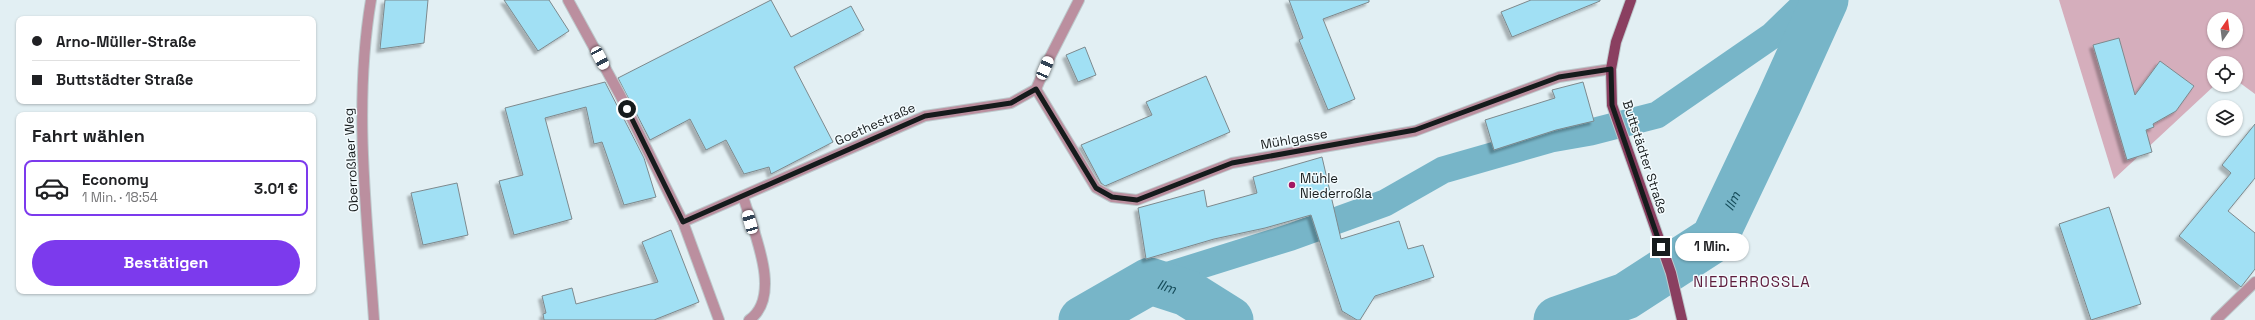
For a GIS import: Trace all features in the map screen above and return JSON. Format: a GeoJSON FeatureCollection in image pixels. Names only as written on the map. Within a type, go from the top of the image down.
{"type":"FeatureCollection","features":[{"type":"Feature","properties":{"kind":"main road","name":"Buttstädter Straße"},"geometry":{"type":"LineString","coordinates":[[1631,0],[1616,42],[1611,69],[1612,105],[1671,273],[1682,320]]}},
{"type":"Feature","properties":{"kind":"street","name":"Oberroßlaer Weg"},"geometry":{"type":"LineString","coordinates":[[371,0],[362,72],[361,116],[374,320]]}},
{"type":"Feature","properties":{"kind":"street"},"geometry":{"type":"LineString","coordinates":[[568,0],[620,95],[683,222],[719,320]]}},
{"type":"Feature","properties":{"kind":"street"},"geometry":{"type":"LineString","coordinates":[[1036,89],[1050,57],[1079,0]]}},
{"type":"Feature","properties":{"kind":"street","name":"Mühlgasse"},"geometry":{"type":"LineString","coordinates":[[1036,89],[1096,188],[1112,197],[1137,200],[1232,163],[1415,130],[1559,77],[1611,69]]}},
{"type":"Feature","properties":{"kind":"street","name":"Goethestraße"},"geometry":{"type":"LineString","coordinates":[[683,222],[925,116],[1011,103],[1036,89]]}},
{"type":"Feature","properties":{"kind":"street"},"geometry":{"type":"LineString","coordinates":[[743,196],[766,276],[766,296],[757,315],[749,320]]}},
{"type":"Feature","properties":{"kind":"street"},"geometry":{"type":"LineString","coordinates":[[2216,320],[2255,282]]}},
{"type":"Feature","properties":{"kind":"shaded area"},"geometry":{"type":"Polygon","coordinates":[[[2059,0],[2255,0],[2255,94],[2243,85],[2243,56],[2207,56],[2207,92],[2114,179],[2059,0]]]}},
{"type":"Feature","properties":{"kind":"building"},"geometry":{"type":"Polygon","coordinates":[[[385,0],[428,0],[424,43],[380,49],[385,0]]]}},
{"type":"Feature","properties":{"kind":"building"},"geometry":{"type":"Polygon","coordinates":[[[504,0],[549,0],[569,31],[538,51],[504,0]]]}},
{"type":"Feature","properties":{"kind":"building"},"geometry":{"type":"Polygon","coordinates":[[[771,0],[791,37],[851,6],[864,30],[794,67],[833,142],[771,174],[769,167],[744,174],[726,140],[706,150],[690,119],[650,140],[618,78],[771,0]]]}},
{"type":"Feature","properties":{"kind":"building"},"geometry":{"type":"Polygon","coordinates":[[[1289,0],[1369,0],[1369,2],[1323,19],[1355,99],[1328,110],[1299,40],[1303,38],[1289,0]]]}},
{"type":"Feature","properties":{"kind":"building"},"geometry":{"type":"Polygon","coordinates":[[[1531,0],[1600,1],[1512,37],[1501,12],[1531,0]]]}},
{"type":"Feature","properties":{"kind":"building"},"geometry":{"type":"Polygon","coordinates":[[[2119,38],[2135,95],[2160,61],[2194,86],[2176,111],[2153,124],[2154,127],[2146,130],[2152,152],[2127,160],[2093,45],[2119,38]]]}},
{"type":"Feature","properties":{"kind":"building"},"geometry":{"type":"Polygon","coordinates":[[[1085,47],[1096,75],[1078,82],[1066,55],[1085,47]]]}},
{"type":"Feature","properties":{"kind":"building"},"geometry":{"type":"Polygon","coordinates":[[[1206,76],[1230,132],[1105,186],[1101,183],[1081,145],[1152,115],[1146,102],[1206,76]]]}},
{"type":"Feature","properties":{"kind":"building"},"geometry":{"type":"Polygon","coordinates":[[[605,82],[644,158],[656,197],[624,205],[602,142],[594,144],[586,107],[545,118],[572,219],[514,235],[499,181],[523,175],[505,108],[605,82]]]}},
{"type":"Feature","properties":{"kind":"building"},"geometry":{"type":"Polygon","coordinates":[[[1583,82],[1594,121],[1556,130],[1494,150],[1485,120],[1555,98],[1552,90],[1583,82]]]}},
{"type":"Feature","properties":{"kind":"building"},"geometry":{"type":"Polygon","coordinates":[[[2255,124],[2255,178],[2228,211],[2255,233],[2255,269],[2241,287],[2179,236],[2231,173],[2222,165],[2255,124]]]}},
{"type":"Feature","properties":{"kind":"building"},"geometry":{"type":"Polygon","coordinates":[[[1322,157],[1341,239],[1399,221],[1408,249],[1423,245],[1434,277],[1375,296],[1360,320],[1357,320],[1342,311],[1311,215],[1265,228],[1214,239],[1146,259],[1138,208],[1204,190],[1207,207],[1257,193],[1253,177],[1322,157]]]}},
{"type":"Feature","properties":{"kind":"building"},"geometry":{"type":"Polygon","coordinates":[[[457,183],[468,235],[423,245],[411,193],[457,183]]]}},
{"type":"Feature","properties":{"kind":"building"},"geometry":{"type":"Polygon","coordinates":[[[2109,207],[2141,304],[2091,320],[2059,224],[2109,207]]]}},
{"type":"Feature","properties":{"kind":"building"},"geometry":{"type":"Polygon","coordinates":[[[671,230],[699,302],[654,320],[544,320],[543,314],[546,313],[542,296],[572,288],[576,304],[658,282],[642,242],[671,230]]]}},
{"type":"Feature","properties":{"kind":"waterway"},"geometry":{"type":"LineString","coordinates":[[1150,281],[1291,237],[1385,203],[1443,170],[1551,139],[1591,132],[1657,115],[1773,35],[1809,0]]}},
{"type":"Feature","properties":{"kind":"waterway","name":"Ilm"},"geometry":{"type":"LineString","coordinates":[[1557,320],[1626,296],[1714,239],[1779,102],[1825,0]]}},
{"type":"Feature","properties":{"kind":"waterway","name":"Ilm"},"geometry":{"type":"LineString","coordinates":[[1082,320],[1150,281],[1187,293],[1230,320]]}},
{"type":"Feature","properties":{"kind":"place","name":"Mühle Niederroßla"},"geometry":{"type":"Point","coordinates":[1292,185]}},
{"type":"Feature","properties":{"kind":"district","name":"NIEDERROSSLA"},"geometry":{"type":"Point","coordinates":[1752,281]}},
{"type":"Feature","properties":{"kind":"route"},"geometry":{"type":"LineString","coordinates":[[627,109],[683,222],[925,116],[1011,103],[1036,89],[1077,154],[1096,188],[1112,197],[1137,200],[1232,163],[1415,130],[1559,77],[1611,69],[1612,105],[1661,247]]}}]}
